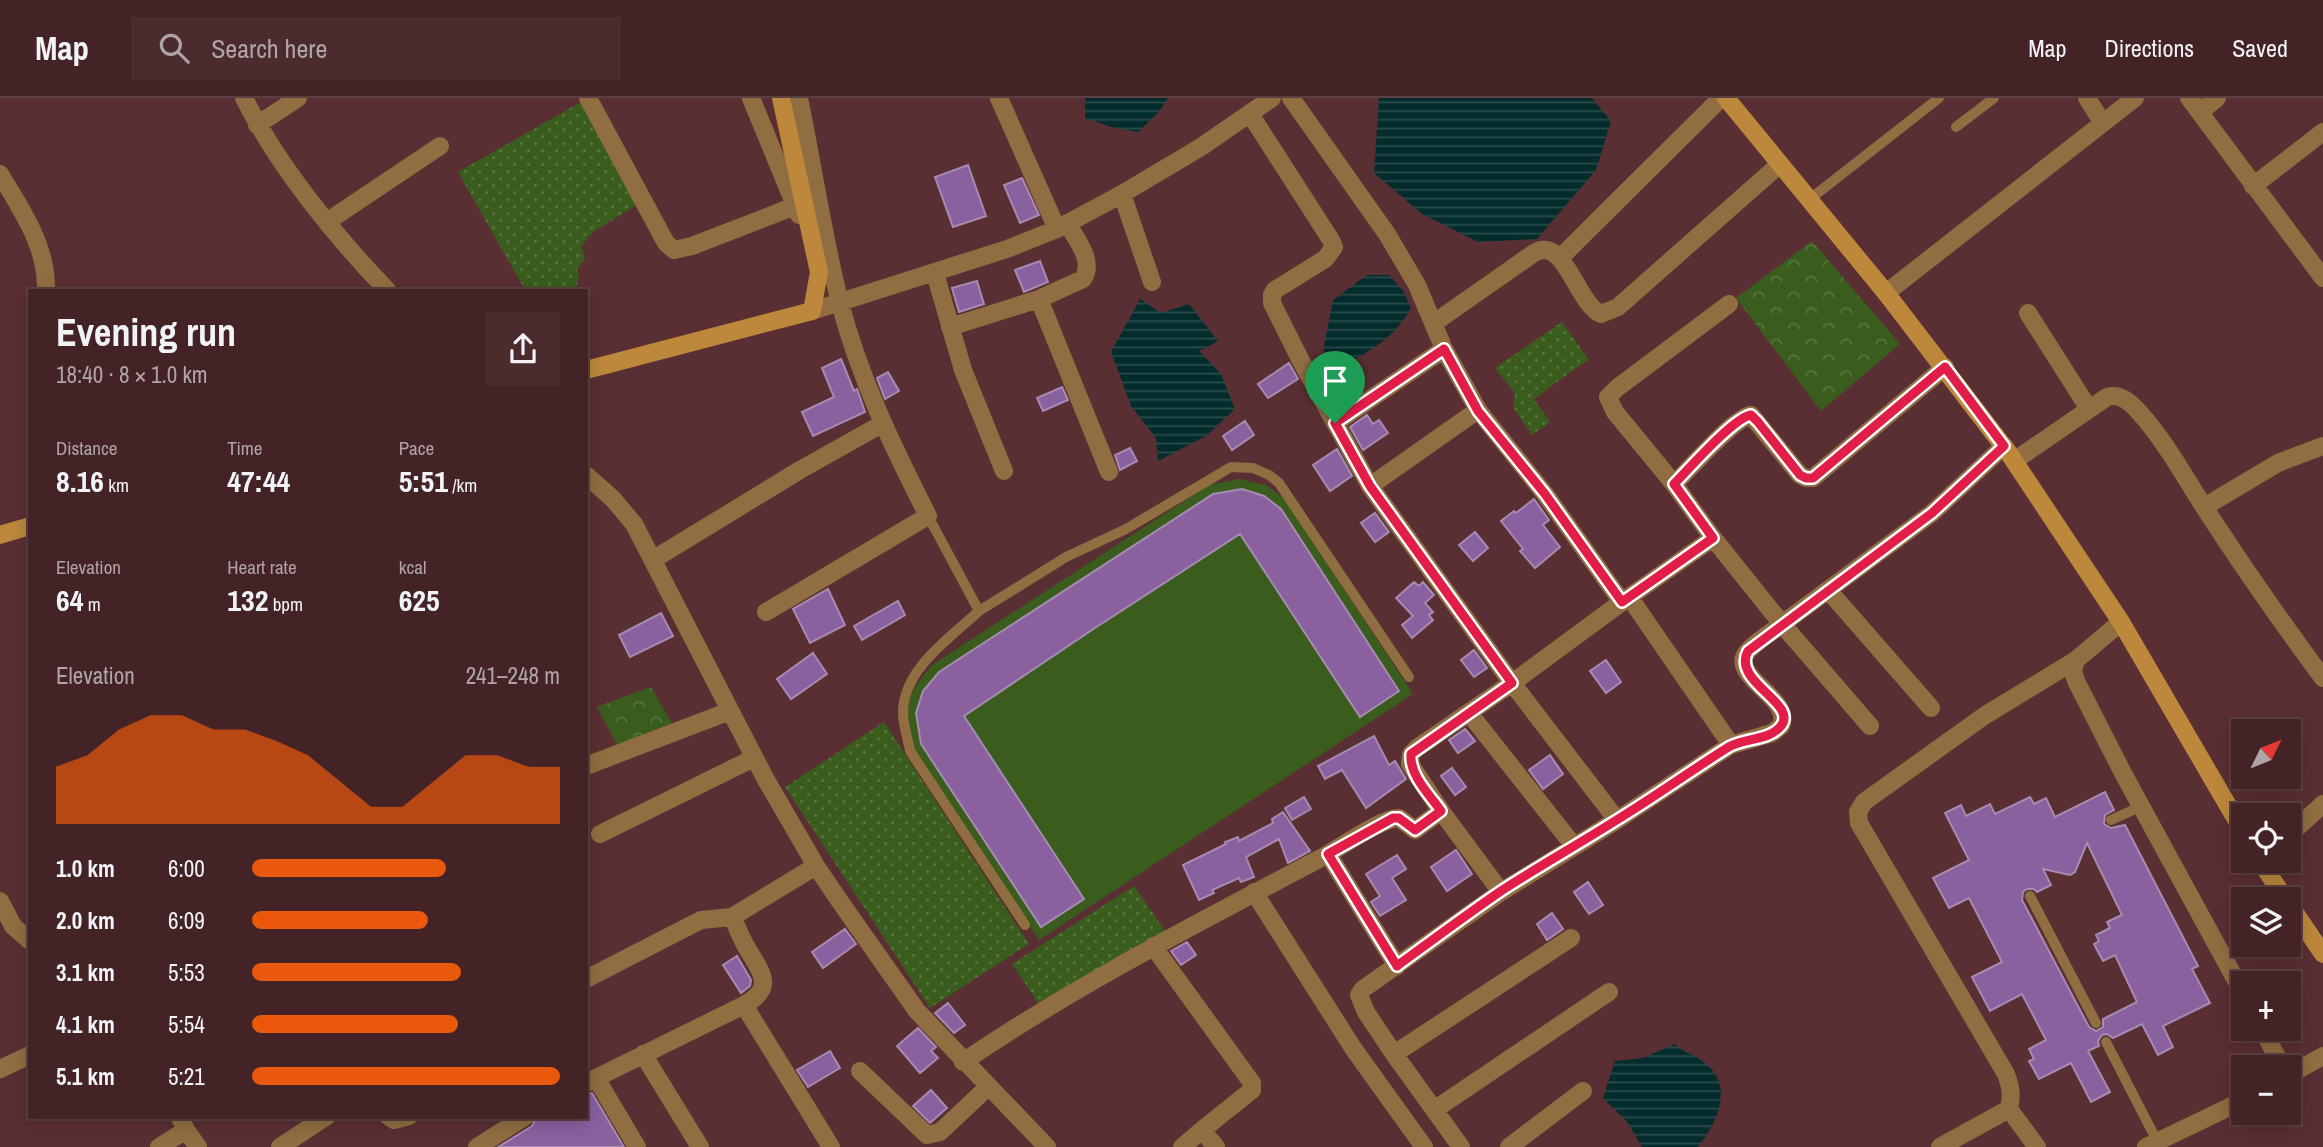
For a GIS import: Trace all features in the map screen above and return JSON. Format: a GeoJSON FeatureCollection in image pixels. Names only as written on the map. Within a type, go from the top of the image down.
{"type":"FeatureCollection","features":[{"type":"Feature","properties":{"kind":"street"},"geometry":{"type":"LineString","coordinates":[[244,98],[278,157],[386,289]]}},
{"type":"Feature","properties":{"kind":"street"},"geometry":{"type":"LineString","coordinates":[[257,124],[299,98]]}},
{"type":"Feature","properties":{"kind":"street"},"geometry":{"type":"LineString","coordinates":[[588,98],[666,243],[674,250],[692,246],[795,206]]}},
{"type":"Feature","properties":{"kind":"street"},"geometry":{"type":"LineString","coordinates":[[751,98],[816,257]]}},
{"type":"Feature","properties":{"kind":"street"},"geometry":{"type":"LineString","coordinates":[[781,98],[819,272],[812,311]]}},
{"type":"Feature","properties":{"kind":"street"},"geometry":{"type":"LineString","coordinates":[[766,612],[928,516],[882,424],[840,303],[799,98]]}},
{"type":"Feature","properties":{"kind":"street"},"geometry":{"type":"LineString","coordinates":[[950,327],[1039,299],[1083,279],[1087,273],[1086,258],[1062,226],[999,98]]}},
{"type":"Feature","properties":{"kind":"street"},"geometry":{"type":"LineString","coordinates":[[588,369],[840,303],[1007,249],[1062,226],[1122,194],[1201,147],[1272,98]]}},
{"type":"Feature","properties":{"kind":"street"},"geometry":{"type":"LineString","coordinates":[[1291,98],[1387,234],[1417,285],[1444,349],[1478,411],[1626,600],[1731,745]]}},
{"type":"Feature","properties":{"kind":"street"},"geometry":{"type":"LineString","coordinates":[[1560,258],[1723,98],[1886,293],[2009,453],[2121,622],[2231,811]]}},
{"type":"Feature","properties":{"kind":"street"},"geometry":{"type":"LineString","coordinates":[[2087,98],[2102,122]]}},
{"type":"Feature","properties":{"kind":"street"},"geometry":{"type":"LineString","coordinates":[[1886,293],[2135,98]]}},
{"type":"Feature","properties":{"kind":"street"},"geometry":{"type":"LineString","coordinates":[[2217,98],[2194,105],[2253,186],[2319,266]]}},
{"type":"Feature","properties":{"kind":"street"},"geometry":{"type":"LineString","coordinates":[[1250,114],[1334,247],[1325,260],[1280,285],[1272,295],[1272,303],[1295,350],[1370,486],[1512,683],[1617,820]]}},
{"type":"Feature","properties":{"kind":"street"},"geometry":{"type":"LineString","coordinates":[[2253,186],[2323,132]]}},
{"type":"Feature","properties":{"kind":"street"},"geometry":{"type":"LineString","coordinates":[[328,221],[440,146]]}},
{"type":"Feature","properties":{"kind":"street"},"geometry":{"type":"LineString","coordinates":[[1434,323],[1540,249],[1552,250],[1560,258],[1589,305],[1601,314],[1609,312],[1618,307],[1780,164]]}},
{"type":"Feature","properties":{"kind":"street"},"geometry":{"type":"LineString","coordinates":[[0,174],[36,237],[43,260],[46,289]]}},
{"type":"Feature","properties":{"kind":"street"},"geometry":{"type":"LineString","coordinates":[[1122,194],[1152,282]]}},
{"type":"Feature","properties":{"kind":"street"},"geometry":{"type":"LineString","coordinates":[[934,273],[963,370],[1004,471]]}},
{"type":"Feature","properties":{"kind":"street"},"geometry":{"type":"LineString","coordinates":[[1039,299],[1109,472]]}},
{"type":"Feature","properties":{"kind":"street"},"geometry":{"type":"LineString","coordinates":[[1729,304],[1608,397],[1615,412],[1674,484],[1713,538],[1782,624],[1870,726]]}},
{"type":"Feature","properties":{"kind":"street"},"geometry":{"type":"LineString","coordinates":[[2028,313],[2090,409]]}},
{"type":"Feature","properties":{"kind":"street"},"geometry":{"type":"LineString","coordinates":[[1335,423],[1444,349]]}},
{"type":"Feature","properties":{"kind":"street"},"geometry":{"type":"LineString","coordinates":[[1674,484],[1728,430],[1741,419],[1751,415],[1800,475],[1813,478],[1945,367]]}},
{"type":"Feature","properties":{"kind":"street"},"geometry":{"type":"LineString","coordinates":[[1461,1147],[1366,1012],[1359,995],[1367,984],[1397,966],[1501,892],[1731,745],[1772,733],[1781,726],[1782,712],[1776,702],[1750,676],[1745,666],[1744,658],[1748,651],[2009,453],[2112,396],[2127,401],[2164,444],[2270,607],[2323,678]]}},
{"type":"Feature","properties":{"kind":"street"},"geometry":{"type":"LineString","coordinates":[[1370,486],[1478,411]]}},
{"type":"Feature","properties":{"kind":"street"},"geometry":{"type":"LineString","coordinates":[[654,559],[800,470],[882,424]]}},
{"type":"Feature","properties":{"kind":"street"},"geometry":{"type":"LineString","coordinates":[[2204,507],[2278,463],[2323,446]]}},
{"type":"Feature","properties":{"kind":"street"},"geometry":{"type":"LineString","coordinates":[[588,477],[625,512],[654,559],[754,758],[816,866],[917,1011],[1047,1147]]}},
{"type":"Feature","properties":{"kind":"street"},"geometry":{"type":"LineString","coordinates":[[0,535],[28,527]]}},
{"type":"Feature","properties":{"kind":"street"},"geometry":{"type":"LineString","coordinates":[[1501,892],[1414,773],[1410,764],[1411,754],[1713,538]]}},
{"type":"Feature","properties":{"kind":"street"},"geometry":{"type":"LineString","coordinates":[[1828,590],[1931,708]]}},
{"type":"Feature","properties":{"kind":"street"},"geometry":{"type":"LineString","coordinates":[[1940,1147],[2009,1109],[2012,1099],[2010,1084],[1859,823],[1858,812],[1864,802],[1984,716],[2077,660],[2121,622]]}},
{"type":"Feature","properties":{"kind":"street"},"geometry":{"type":"LineString","coordinates":[[2077,660],[2073,671],[2076,681],[2231,971]]}},
{"type":"Feature","properties":{"kind":"street"},"geometry":{"type":"LineString","coordinates":[[588,765],[730,711]]}},
{"type":"Feature","properties":{"kind":"street"},"geometry":{"type":"LineString","coordinates":[[1469,713],[1574,846]]}},
{"type":"Feature","properties":{"kind":"street"},"geometry":{"type":"LineString","coordinates":[[600,834],[754,758]]}},
{"type":"Feature","properties":{"kind":"street"},"geometry":{"type":"LineString","coordinates":[[2301,824],[2323,804]]}},
{"type":"Feature","properties":{"kind":"street"},"geometry":{"type":"LineString","coordinates":[[963,1062],[1016,1026],[1153,946],[1393,818],[1399,818],[1415,830],[1441,811]]}},
{"type":"Feature","properties":{"kind":"street"},"geometry":{"type":"LineString","coordinates":[[1328,854],[1397,966]]}},
{"type":"Feature","properties":{"kind":"street"},"geometry":{"type":"LineString","coordinates":[[588,978],[701,920],[732,917],[816,866]]}},
{"type":"Feature","properties":{"kind":"street"},"geometry":{"type":"LineString","coordinates":[[1254,892],[1353,1048],[1424,1147]]}},
{"type":"Feature","properties":{"kind":"street"},"geometry":{"type":"LineString","coordinates":[[0,901],[13,926],[28,939]]}},
{"type":"Feature","properties":{"kind":"street"},"geometry":{"type":"LineString","coordinates":[[637,1147],[591,1080],[752,1000],[764,982],[763,974],[732,917]]}},
{"type":"Feature","properties":{"kind":"street"},"geometry":{"type":"LineString","coordinates":[[2301,921],[2323,954]]}},
{"type":"Feature","properties":{"kind":"street"},"geometry":{"type":"LineString","coordinates":[[1394,1054],[1571,938]]}},
{"type":"Feature","properties":{"kind":"street"},"geometry":{"type":"LineString","coordinates":[[1153,946],[1252,1083],[1252,1090],[1182,1147]]}},
{"type":"Feature","properties":{"kind":"street"},"geometry":{"type":"LineString","coordinates":[[1434,1110],[1609,992]]}},
{"type":"Feature","properties":{"kind":"street"},"geometry":{"type":"LineString","coordinates":[[744,1005],[831,1147]]}},
{"type":"Feature","properties":{"kind":"street"},"geometry":{"type":"LineString","coordinates":[[643,1054],[701,1147]]}},
{"type":"Feature","properties":{"kind":"street"},"geometry":{"type":"LineString","coordinates":[[0,1069],[28,1056]]}},
{"type":"Feature","properties":{"kind":"street"},"geometry":{"type":"LineString","coordinates":[[2301,1068],[2323,1056]]}},
{"type":"Feature","properties":{"kind":"street"},"geometry":{"type":"LineString","coordinates":[[860,1071],[927,1135],[940,1132],[988,1087]]}},
{"type":"Feature","properties":{"kind":"street"},"geometry":{"type":"LineString","coordinates":[[1509,1147],[1583,1091]]}},
{"type":"Feature","properties":{"kind":"street"},"geometry":{"type":"LineString","coordinates":[[2151,1144],[2231,1106]]}},
{"type":"Feature","properties":{"kind":"street"},"geometry":{"type":"LineString","coordinates":[[2009,1109],[2036,1147]]}},
{"type":"Feature","properties":{"kind":"street"},"geometry":{"type":"LineString","coordinates":[[281,1147],[323,1119]]}},
{"type":"Feature","properties":{"kind":"street"},"geometry":{"type":"LineString","coordinates":[[477,1147],[521,1119]]}},
{"type":"Feature","properties":{"kind":"street"},"geometry":{"type":"LineString","coordinates":[[159,1147],[183,1123],[198,1147]]}},
{"type":"Feature","properties":{"kind":"street"},"geometry":{"type":"LineString","coordinates":[[1202,1130],[1216,1147]]}},
{"type":"Feature","properties":{"kind":"lane"},"geometry":{"type":"LineString","coordinates":[[1810,199],[1939,98]]}},
{"type":"Feature","properties":{"kind":"lane"},"geometry":{"type":"LineString","coordinates":[[1956,127],[1994,98]]}},
{"type":"Feature","properties":{"kind":"lane"},"geometry":{"type":"LineString","coordinates":[[1025,925],[910,751],[902,717],[910,681],[921,666],[979,611],[1066,557],[1126,529],[1231,467],[1253,468],[1279,483],[1409,677]]}},
{"type":"Feature","properties":{"kind":"lane"},"geometry":{"type":"LineString","coordinates":[[928,516],[979,611]]}},
{"type":"Feature","properties":{"kind":"lane"},"geometry":{"type":"LineString","coordinates":[[2111,820],[2142,806]]}},
{"type":"Feature","properties":{"kind":"lane"},"geometry":{"type":"LineString","coordinates":[[2030,896],[2096,1023]]}},
{"type":"Feature","properties":{"kind":"lane"},"geometry":{"type":"LineString","coordinates":[[2106,1042],[2151,1144]]}},
{"type":"Feature","properties":{"kind":"green space"},"geometry":{"type":"Polygon","coordinates":[[[583,101],[638,204],[593,232],[581,246],[585,259],[577,269],[579,278],[575,289],[524,289],[458,172],[583,101]]]}},
{"type":"Feature","properties":{"kind":"green space"},"geometry":{"type":"Polygon","coordinates":[[[1812,241],[1900,344],[1821,411],[1736,298],[1812,241]]]}},
{"type":"Feature","properties":{"kind":"green space"},"geometry":{"type":"Polygon","coordinates":[[[1562,322],[1589,360],[1534,399],[1550,422],[1532,435],[1513,407],[1515,393],[1495,368],[1562,322]]]}},
{"type":"Feature","properties":{"kind":"green space"},"geometry":{"type":"Polygon","coordinates":[[[1238,479],[1266,485],[1284,498],[1413,694],[1039,940],[913,750],[907,713],[911,696],[932,665],[1209,485],[1238,479]]]}},
{"type":"Feature","properties":{"kind":"green space"},"geometry":{"type":"Polygon","coordinates":[[[651,687],[678,734],[624,758],[597,707],[651,687]]]}},
{"type":"Feature","properties":{"kind":"green space"},"geometry":{"type":"Polygon","coordinates":[[[884,722],[1029,944],[930,1008],[785,787],[884,722]]]}},
{"type":"Feature","properties":{"kind":"green space"},"geometry":{"type":"Polygon","coordinates":[[[1134,886],[1166,932],[1040,1006],[1012,964],[1134,886]]]}},
{"type":"Feature","properties":{"kind":"water"},"geometry":{"type":"Polygon","coordinates":[[[1085,98],[1168,98],[1158,113],[1138,132],[1085,118],[1085,98]]]}},
{"type":"Feature","properties":{"kind":"water"},"geometry":{"type":"Polygon","coordinates":[[[1379,98],[1592,98],[1611,121],[1596,170],[1537,239],[1478,242],[1422,214],[1374,173],[1379,98]]]}},
{"type":"Feature","properties":{"kind":"water"},"geometry":{"type":"Polygon","coordinates":[[[1367,275],[1389,275],[1404,292],[1411,308],[1406,317],[1386,339],[1353,360],[1323,351],[1333,300],[1367,275]]]}},
{"type":"Feature","properties":{"kind":"water"},"geometry":{"type":"Polygon","coordinates":[[[1140,299],[1161,313],[1189,304],[1218,341],[1199,351],[1221,374],[1235,409],[1206,436],[1158,461],[1156,438],[1131,406],[1111,352],[1140,299]]]}},
{"type":"Feature","properties":{"kind":"water"},"geometry":{"type":"Polygon","coordinates":[[[1675,1044],[1710,1067],[1717,1078],[1721,1089],[1718,1113],[1698,1147],[1642,1147],[1628,1123],[1603,1098],[1615,1061],[1643,1058],[1675,1044]]]}},
{"type":"Feature","properties":{"kind":"building"},"geometry":{"type":"Polygon","coordinates":[[[968,165],[986,216],[953,227],[935,177],[968,165]]]}},
{"type":"Feature","properties":{"kind":"building"},"geometry":{"type":"Polygon","coordinates":[[[1022,178],[1039,215],[1020,223],[1004,185],[1022,178]]]}},
{"type":"Feature","properties":{"kind":"building"},"geometry":{"type":"Polygon","coordinates":[[[1040,261],[1048,282],[1024,292],[1015,270],[1040,261]]]}},
{"type":"Feature","properties":{"kind":"building"},"geometry":{"type":"Polygon","coordinates":[[[977,281],[984,304],[959,312],[952,288],[977,281]]]}},
{"type":"Feature","properties":{"kind":"building"},"geometry":{"type":"Polygon","coordinates":[[[841,359],[854,391],[857,389],[865,412],[813,436],[802,412],[834,397],[822,368],[841,359]]]}},
{"type":"Feature","properties":{"kind":"building"},"geometry":{"type":"Polygon","coordinates":[[[1289,363],[1298,379],[1268,398],[1258,384],[1289,363]]]}},
{"type":"Feature","properties":{"kind":"building"},"geometry":{"type":"Polygon","coordinates":[[[888,372],[899,391],[885,399],[877,378],[888,372]]]}},
{"type":"Feature","properties":{"kind":"building"},"geometry":{"type":"Polygon","coordinates":[[[1062,387],[1068,400],[1043,411],[1037,398],[1062,387]]]}},
{"type":"Feature","properties":{"kind":"building"},"geometry":{"type":"Polygon","coordinates":[[[1367,415],[1373,424],[1379,420],[1388,433],[1363,450],[1350,427],[1367,415]]]}},
{"type":"Feature","properties":{"kind":"building"},"geometry":{"type":"Polygon","coordinates":[[[1245,421],[1254,435],[1232,450],[1223,436],[1245,421]]]}},
{"type":"Feature","properties":{"kind":"building"},"geometry":{"type":"Polygon","coordinates":[[[1130,448],[1137,461],[1120,470],[1115,455],[1130,448]]]}},
{"type":"Feature","properties":{"kind":"building"},"geometry":{"type":"Polygon","coordinates":[[[1337,449],[1352,476],[1330,491],[1313,465],[1337,449]]]}},
{"type":"Feature","properties":{"kind":"building"},"geometry":{"type":"Polygon","coordinates":[[[1242,489],[1264,496],[1281,509],[1399,691],[1360,717],[1240,534],[1095,628],[964,716],[1084,899],[1041,927],[921,744],[916,713],[923,691],[939,672],[1213,494],[1242,489]]]}},
{"type":"Feature","properties":{"kind":"building"},"geometry":{"type":"Polygon","coordinates":[[[1534,499],[1549,520],[1543,525],[1560,547],[1535,568],[1520,551],[1523,549],[1501,521],[1534,499]]]}},
{"type":"Feature","properties":{"kind":"building"},"geometry":{"type":"Polygon","coordinates":[[[1375,513],[1389,532],[1375,542],[1361,523],[1375,513]]]}},
{"type":"Feature","properties":{"kind":"building"},"geometry":{"type":"Polygon","coordinates":[[[1475,532],[1488,548],[1473,561],[1459,545],[1475,532]]]}},
{"type":"Feature","properties":{"kind":"building"},"geometry":{"type":"Polygon","coordinates":[[[1414,582],[1419,586],[1423,582],[1434,595],[1425,603],[1433,612],[1429,615],[1433,620],[1412,638],[1402,625],[1413,616],[1396,598],[1414,582]]]}},
{"type":"Feature","properties":{"kind":"building"},"geometry":{"type":"Polygon","coordinates":[[[828,589],[845,625],[810,643],[793,609],[828,589]]]}},
{"type":"Feature","properties":{"kind":"building"},"geometry":{"type":"Polygon","coordinates":[[[898,601],[905,615],[862,640],[854,626],[898,601]]]}},
{"type":"Feature","properties":{"kind":"building"},"geometry":{"type":"Polygon","coordinates":[[[661,613],[673,636],[630,657],[619,635],[661,613]]]}},
{"type":"Feature","properties":{"kind":"building"},"geometry":{"type":"Polygon","coordinates":[[[1474,650],[1487,668],[1474,677],[1461,660],[1474,650]]]}},
{"type":"Feature","properties":{"kind":"building"},"geometry":{"type":"Polygon","coordinates":[[[813,653],[827,674],[791,699],[777,679],[813,653]]]}},
{"type":"Feature","properties":{"kind":"building"},"geometry":{"type":"Polygon","coordinates":[[[1606,660],[1621,682],[1606,693],[1590,671],[1606,660]]]}},
{"type":"Feature","properties":{"kind":"building"},"geometry":{"type":"Polygon","coordinates":[[[1465,729],[1475,741],[1458,753],[1449,740],[1465,729]]]}},
{"type":"Feature","properties":{"kind":"building"},"geometry":{"type":"Polygon","coordinates":[[[1374,736],[1389,765],[1395,761],[1406,779],[1366,808],[1342,770],[1325,779],[1318,766],[1374,736]]]}},
{"type":"Feature","properties":{"kind":"building"},"geometry":{"type":"Polygon","coordinates":[[[1550,755],[1563,774],[1543,789],[1529,770],[1550,755]]]}},
{"type":"Feature","properties":{"kind":"building"},"geometry":{"type":"Polygon","coordinates":[[[1452,768],[1466,787],[1455,795],[1441,776],[1452,768]]]}},
{"type":"Feature","properties":{"kind":"building"},"geometry":{"type":"Polygon","coordinates":[[[2105,792],[2114,810],[2105,815],[2104,824],[2111,828],[2125,825],[2198,966],[2192,969],[2210,1003],[2163,1026],[2173,1047],[2158,1055],[2142,1024],[2113,1038],[2107,1034],[2102,1035],[2098,1041],[2099,1046],[2088,1051],[2110,1092],[2091,1102],[2071,1063],[2039,1079],[2029,1061],[2034,1059],[2029,1049],[2046,1040],[2022,994],[1990,1011],[1972,977],[2002,962],[1969,898],[1949,908],[1933,878],[1969,860],[1945,813],[1961,805],[1966,816],[1990,804],[1995,814],[2030,797],[2034,804],[2046,798],[2055,817],[2105,792]],[[2087,843],[2075,872],[2070,875],[2043,869],[2051,885],[2037,892],[2027,889],[2023,892],[2022,900],[2089,1027],[2096,1031],[2103,1027],[2103,1019],[2137,1002],[2115,955],[2103,961],[2094,944],[2099,941],[2096,935],[2110,928],[2107,922],[2122,915],[2087,843]]]}},
{"type":"Feature","properties":{"kind":"building"},"geometry":{"type":"Polygon","coordinates":[[[1304,797],[1311,809],[1292,820],[1285,808],[1304,797]]]}},
{"type":"Feature","properties":{"kind":"building"},"geometry":{"type":"Polygon","coordinates":[[[1283,812],[1310,851],[1288,863],[1279,839],[1246,857],[1254,877],[1241,882],[1239,878],[1212,890],[1214,893],[1199,900],[1183,865],[1226,844],[1225,842],[1238,837],[1239,841],[1273,823],[1272,819],[1283,812]]]}},
{"type":"Feature","properties":{"kind":"building"},"geometry":{"type":"Polygon","coordinates":[[[1456,850],[1472,874],[1447,891],[1431,867],[1456,850]]]}},
{"type":"Feature","properties":{"kind":"building"},"geometry":{"type":"Polygon","coordinates":[[[1397,855],[1406,869],[1392,878],[1406,900],[1380,916],[1371,902],[1380,896],[1366,874],[1397,855]]]}},
{"type":"Feature","properties":{"kind":"building"},"geometry":{"type":"Polygon","coordinates":[[[1588,882],[1603,905],[1589,914],[1574,892],[1588,882]]]}},
{"type":"Feature","properties":{"kind":"building"},"geometry":{"type":"Polygon","coordinates":[[[1552,913],[1563,929],[1547,940],[1537,924],[1552,913]]]}},
{"type":"Feature","properties":{"kind":"building"},"geometry":{"type":"Polygon","coordinates":[[[845,929],[856,944],[823,968],[812,952],[845,929]]]}},
{"type":"Feature","properties":{"kind":"building"},"geometry":{"type":"Polygon","coordinates":[[[1187,942],[1196,955],[1181,965],[1171,951],[1187,942]]]}},
{"type":"Feature","properties":{"kind":"building"},"geometry":{"type":"Polygon","coordinates":[[[737,956],[751,980],[750,986],[741,993],[723,965],[737,956]]]}},
{"type":"Feature","properties":{"kind":"building"},"geometry":{"type":"Polygon","coordinates":[[[948,1003],[965,1025],[954,1033],[935,1013],[948,1003]]]}},
{"type":"Feature","properties":{"kind":"building"},"geometry":{"type":"Polygon","coordinates":[[[918,1028],[936,1047],[931,1051],[938,1058],[920,1073],[897,1046],[918,1028]]]}},
{"type":"Feature","properties":{"kind":"building"},"geometry":{"type":"Polygon","coordinates":[[[830,1051],[840,1068],[808,1087],[797,1070],[830,1051]]]}},
{"type":"Feature","properties":{"kind":"building"},"geometry":{"type":"Polygon","coordinates":[[[931,1090],[947,1108],[930,1123],[913,1106],[931,1090]]]}},
{"type":"Feature","properties":{"kind":"building"},"geometry":{"type":"Polygon","coordinates":[[[592,1093],[624,1147],[498,1147],[532,1126],[536,1119],[588,1119],[588,1094],[592,1093]]]}},
{"type":"Feature","properties":{"kind":"route"},"geometry":{"type":"LineString","coordinates":[[1444,349],[1478,411],[1545,494],[1622,602],[1713,538],[1674,484],[1728,430],[1746,416],[1751,415],[1758,422],[1800,475],[1813,478],[1945,367],[2004,446],[1932,513],[1748,651],[1744,658],[1745,666],[1750,676],[1776,702],[1782,712],[1781,726],[1772,733],[1731,745],[1501,892],[1397,966],[1328,854],[1387,820],[1399,818],[1415,830],[1441,811],[1414,773],[1410,764],[1411,754],[1512,683],[1370,486],[1335,423],[1444,349]]}}]}
